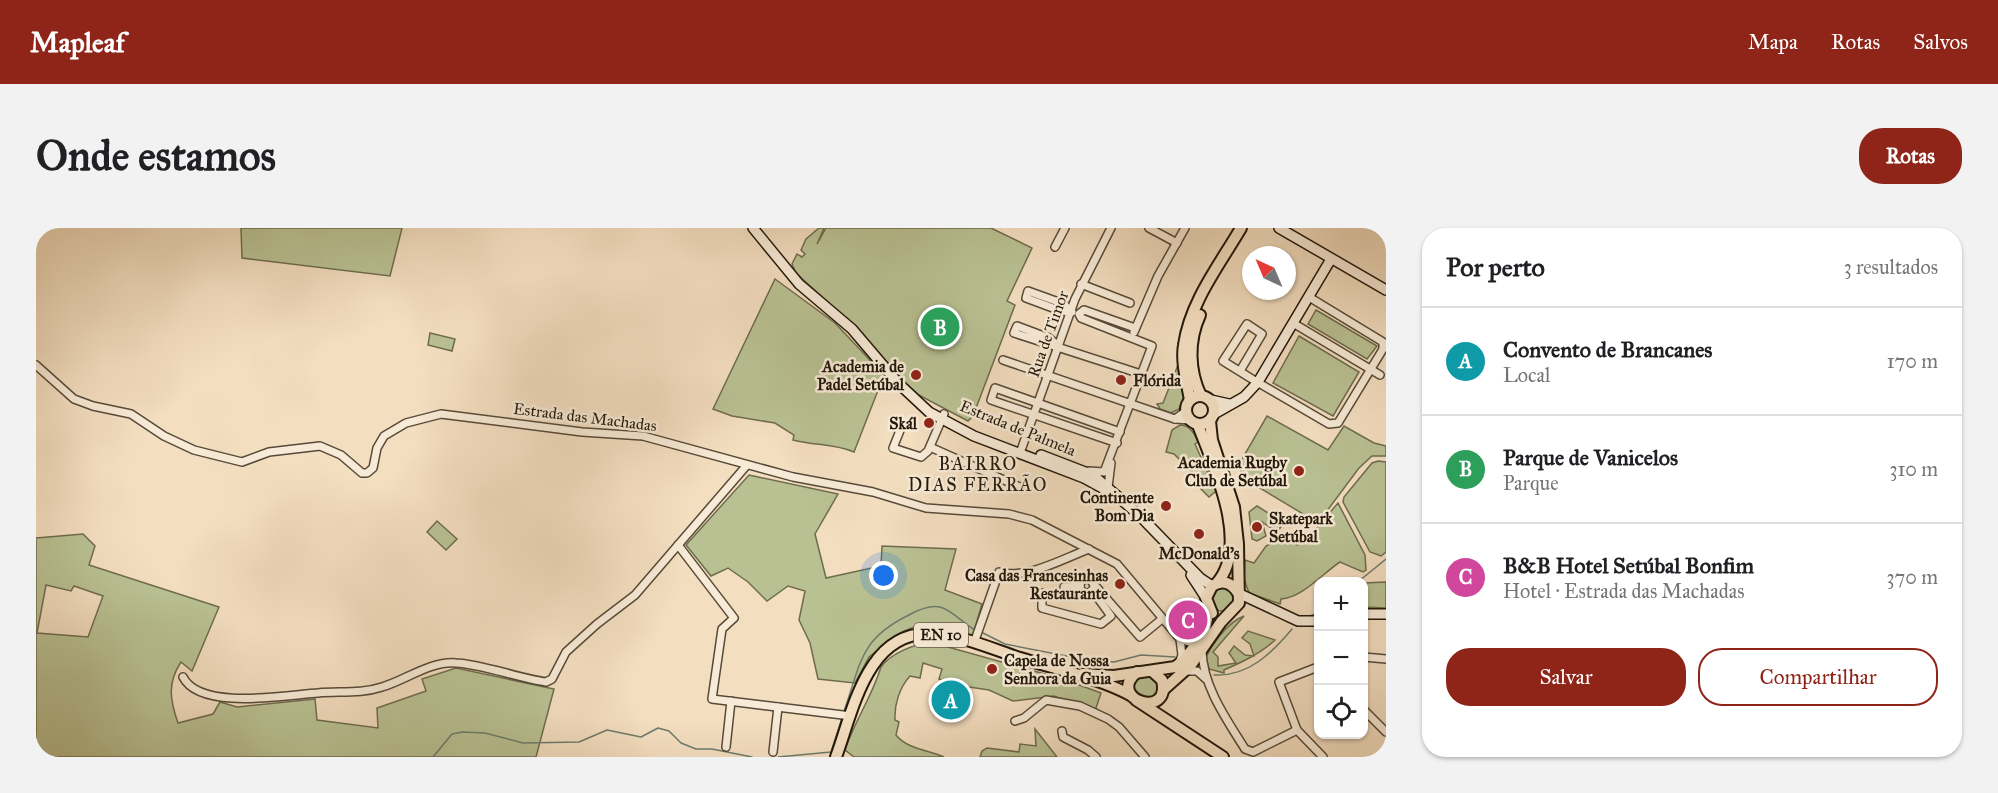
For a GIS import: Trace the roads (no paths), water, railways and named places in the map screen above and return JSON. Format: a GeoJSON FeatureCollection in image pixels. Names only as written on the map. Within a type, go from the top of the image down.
{"type":"FeatureCollection","features":[{"type":"Feature","properties":{"kind":"main road"},"geometry":{"type":"LineString","coordinates":[[1180,668],[1202,650],[1232,611],[1239,593],[1238,544],[1234,507],[1212,440],[1212,417],[1185,373],[1183,346],[1189,322],[1201,296],[1241,228]]}},
{"type":"Feature","properties":{"kind":"main road"},"geometry":{"type":"LineString","coordinates":[[1162,693],[1208,626],[1207,604],[1215,584],[1226,568],[1230,551],[1227,512],[1191,419],[1201,399],[1192,374],[1191,346],[1197,323],[1248,228]]}},
{"type":"Feature","properties":{"kind":"main road"},"geometry":{"type":"LineString","coordinates":[[1191,419],[1212,417]]}},
{"type":"Feature","properties":{"kind":"main road"},"geometry":{"type":"LineString","coordinates":[[1215,584],[1231,584],[1239,593]]}},
{"type":"Feature","properties":{"kind":"main road"},"geometry":{"type":"LineString","coordinates":[[1207,604],[1218,615],[1232,611]]}},
{"type":"Feature","properties":{"kind":"main road","name":"EN 10"},"geometry":{"type":"LineString","coordinates":[[837,757],[866,674],[876,661],[894,645],[911,636],[931,633],[974,643],[1070,674],[1146,704],[1162,693]]}},
{"type":"Feature","properties":{"kind":"main road","name":"EN 10"},"geometry":{"type":"LineString","coordinates":[[1070,674],[1114,676],[1140,670],[1180,668]]}},
{"type":"Feature","properties":{"kind":"main road"},"geometry":{"type":"LineString","coordinates":[[1140,670],[1130,683],[1134,698],[1223,757]]}},
{"type":"Feature","properties":{"kind":"main road"},"geometry":{"type":"LineString","coordinates":[[1152,671],[1162,680],[1165,714],[1176,724]]}},
{"type":"Feature","properties":{"kind":"street","name":"Estrada de Palmela"},"geometry":{"type":"LineString","coordinates":[[753,228],[783,267],[852,329],[905,390],[942,417],[974,436],[1087,471],[1108,487],[1162,539],[1180,559],[1207,604]]}},
{"type":"Feature","properties":{"kind":"street"},"geometry":{"type":"LineString","coordinates":[[1055,247],[1065,228]]}},
{"type":"Feature","properties":{"kind":"street","name":"Rua de Timor"},"geometry":{"type":"LineString","coordinates":[[1021,451],[1070,311],[1081,284],[1111,228]]}},
{"type":"Feature","properties":{"kind":"street"},"geometry":{"type":"LineString","coordinates":[[1149,228],[1177,243]]}},
{"type":"Feature","properties":{"kind":"street"},"geometry":{"type":"LineString","coordinates":[[1133,338],[1135,328],[1158,276],[1185,228]]}},
{"type":"Feature","properties":{"kind":"street"},"geometry":{"type":"LineString","coordinates":[[1279,228],[1372,284],[1386,295]]}},
{"type":"Feature","properties":{"kind":"street"},"geometry":{"type":"LineString","coordinates":[[1212,417],[1229,404],[1244,397],[1258,382],[1331,259]]}},
{"type":"Feature","properties":{"kind":"street"},"geometry":{"type":"LineString","coordinates":[[1081,284],[1130,303]]}},
{"type":"Feature","properties":{"kind":"street"},"geometry":{"type":"LineString","coordinates":[[1372,284],[1386,290]]}},
{"type":"Feature","properties":{"kind":"street"},"geometry":{"type":"LineString","coordinates":[[1070,311],[1064,304],[1028,291],[1026,298],[1061,311],[1079,314],[1081,318],[1152,346],[1117,443],[1103,473],[1087,471]]}},
{"type":"Feature","properties":{"kind":"street"},"geometry":{"type":"LineString","coordinates":[[1240,371],[1262,334],[1247,324],[1223,361],[1258,382],[1335,425],[1383,350],[1383,342],[1309,297]]}},
{"type":"Feature","properties":{"kind":"street"},"geometry":{"type":"LineString","coordinates":[[1079,314],[1084,310],[1135,328]]}},
{"type":"Feature","properties":{"kind":"street"},"geometry":{"type":"LineString","coordinates":[[1293,324],[1380,375]]}},
{"type":"Feature","properties":{"kind":"street"},"geometry":{"type":"LineString","coordinates":[[1058,345],[1049,338],[1017,326],[1014,333],[1047,344],[1058,345],[1141,374]]}},
{"type":"Feature","properties":{"kind":"street"},"geometry":{"type":"LineString","coordinates":[[1003,360],[1175,419],[1191,419]]}},
{"type":"Feature","properties":{"kind":"street","name":"Estrada das Machadas"},"geometry":{"type":"LineString","coordinates":[[36,365],[74,399],[93,406],[125,412],[188,448],[235,461],[242,462],[269,452],[320,446],[341,456],[362,473],[367,473],[373,468],[380,441],[391,430],[418,419],[452,414],[582,432],[644,435],[793,477],[842,484],[926,508],[1026,518],[1117,564],[1180,639]]}},
{"type":"Feature","properties":{"kind":"street"},"geometry":{"type":"LineString","coordinates":[[1117,443],[992,400],[995,388],[1120,432]]}},
{"type":"Feature","properties":{"kind":"street"},"geometry":{"type":"LineString","coordinates":[[1201,399],[1229,404]]}},
{"type":"Feature","properties":{"kind":"street"},"geometry":{"type":"LineString","coordinates":[[901,428],[893,448],[918,458],[923,456],[930,447],[942,417]]}},
{"type":"Feature","properties":{"kind":"street"},"geometry":{"type":"LineString","coordinates":[[1078,429],[1082,419]]}},
{"type":"Feature","properties":{"kind":"street"},"geometry":{"type":"LineString","coordinates":[[930,447],[1022,488]]}},
{"type":"Feature","properties":{"kind":"street","name":"Estrada de Palmela"},"geometry":{"type":"LineString","coordinates":[[1021,451],[1084,478],[1117,496]]}},
{"type":"Feature","properties":{"kind":"street"},"geometry":{"type":"LineString","coordinates":[[1108,487],[1113,452]]}},
{"type":"Feature","properties":{"kind":"street"},"geometry":{"type":"LineString","coordinates":[[183,677],[191,687],[226,698],[269,699],[381,688],[438,665],[455,663],[546,682],[552,679],[566,652],[597,624],[635,596],[747,465]]}},
{"type":"Feature","properties":{"kind":"street"},"geometry":{"type":"LineString","coordinates":[[678,545],[734,618],[722,628],[712,699],[851,716]]}},
{"type":"Feature","properties":{"kind":"street"},"geometry":{"type":"LineString","coordinates":[[974,643],[999,572],[1012,575],[1028,573],[1089,549]]}},
{"type":"Feature","properties":{"kind":"street","name":"Estrada de Palmela"},"geometry":{"type":"LineString","coordinates":[[1180,559],[1215,584]]}},
{"type":"Feature","properties":{"kind":"street"},"geometry":{"type":"LineString","coordinates":[[1064,587],[1080,586],[1085,579],[1140,637],[1162,619]]}},
{"type":"Feature","properties":{"kind":"street"},"geometry":{"type":"LineString","coordinates":[[1042,593],[1042,608],[1101,624],[1111,615],[1092,586]]}},
{"type":"Feature","properties":{"kind":"street"},"geometry":{"type":"LineString","coordinates":[[1239,593],[1252,601],[1280,610],[1298,621],[1314,621]]}},
{"type":"Feature","properties":{"kind":"street"},"geometry":{"type":"LineString","coordinates":[[1232,611],[1252,601]]}},
{"type":"Feature","properties":{"kind":"street"},"geometry":{"type":"LineString","coordinates":[[1368,614],[1386,614]]}},
{"type":"Feature","properties":{"kind":"street"},"geometry":{"type":"LineString","coordinates":[[1201,638],[1194,642],[1180,639],[1182,655],[1180,668],[1197,671],[1209,683]]}},
{"type":"Feature","properties":{"kind":"street"},"geometry":{"type":"LineString","coordinates":[[1202,650],[1209,683],[1222,713],[1245,749],[1253,752],[1297,730]]}},
{"type":"Feature","properties":{"kind":"street"},"geometry":{"type":"LineString","coordinates":[[1368,657],[1386,659]]}},
{"type":"Feature","properties":{"kind":"street"},"geometry":{"type":"LineString","coordinates":[[1314,669],[1279,682],[1297,730],[1323,757]]}},
{"type":"Feature","properties":{"kind":"street"},"geometry":{"type":"LineString","coordinates":[[1015,721],[1024,718],[1046,700],[1052,699],[1080,706],[1113,723],[1145,757]]}},
{"type":"Feature","properties":{"kind":"street"},"geometry":{"type":"LineString","coordinates":[[726,747],[731,701]]}},
{"type":"Feature","properties":{"kind":"street"},"geometry":{"type":"LineString","coordinates":[[772,752],[778,707]]}},
{"type":"Feature","properties":{"kind":"street"},"geometry":{"type":"LineString","coordinates":[[1368,714],[1386,732]]}},
{"type":"Feature","properties":{"kind":"street"},"geometry":{"type":"LineString","coordinates":[[1062,731],[1063,737],[1088,750],[1096,757]]}},
{"type":"Feature","properties":{"kind":"street"},"geometry":{"type":"LineString","coordinates":[[1254,757],[1260,749]]}},
{"type":"Feature","properties":{"kind":"waterway"},"geometry":{"type":"LineString","coordinates":[[1364,577],[1386,559]]}},
{"type":"Feature","properties":{"kind":"waterway"},"geometry":{"type":"LineString","coordinates":[[844,711],[864,654],[880,634],[893,624],[928,607],[940,607],[975,630]]}},
{"type":"Feature","properties":{"kind":"waterway"},"geometry":{"type":"LineString","coordinates":[[1307,617],[1314,614]]}},
{"type":"Feature","properties":{"kind":"waterway"},"geometry":{"type":"LineString","coordinates":[[1214,675],[1226,675],[1248,668],[1267,655],[1292,629]]}},
{"type":"Feature","properties":{"kind":"waterway"},"geometry":{"type":"LineString","coordinates":[[981,632],[1005,644],[1082,659],[1114,662],[1141,655],[1175,657]]}},
{"type":"Feature","properties":{"kind":"waterway"},"geometry":{"type":"LineString","coordinates":[[778,757],[831,752],[842,718]]}},
{"type":"Feature","properties":{"kind":"waterway"},"geometry":{"type":"LineString","coordinates":[[433,757],[452,734],[462,732],[485,733],[523,743],[579,742],[607,730],[641,737],[658,728],[669,731],[681,743],[696,749],[712,749],[752,757]]}},
{"type":"Feature","properties":{"kind":"place","name":"Parque de Vanicelos"},"geometry":{"type":"Point","coordinates":[940,327]}},
{"type":"Feature","properties":{"kind":"place","name":"Academia de Padel Setúbal"},"geometry":{"type":"Point","coordinates":[916,375]}},
{"type":"Feature","properties":{"kind":"place","name":"Flórida"},"geometry":{"type":"Point","coordinates":[1121,380]}},
{"type":"Feature","properties":{"kind":"place","name":"Skál"},"geometry":{"type":"Point","coordinates":[929,423]}},
{"type":"Feature","properties":{"kind":"place","name":"Academia Rugby Club de Setúbal"},"geometry":{"type":"Point","coordinates":[1299,471]}},
{"type":"Feature","properties":{"kind":"place","name":"Continente Bom Dia"},"geometry":{"type":"Point","coordinates":[1166,506]}},
{"type":"Feature","properties":{"kind":"place","name":"Skatepark Setúbal"},"geometry":{"type":"Point","coordinates":[1257,527]}},
{"type":"Feature","properties":{"kind":"place","name":"McDonald's"},"geometry":{"type":"Point","coordinates":[1199,534]}},
{"type":"Feature","properties":{"kind":"place","name":"Casa das Francesinhas Restaurante"},"geometry":{"type":"Point","coordinates":[1120,584]}},
{"type":"Feature","properties":{"kind":"place","name":"B&B Hotel Setúbal Bonfim"},"geometry":{"type":"Point","coordinates":[1188,620]}},
{"type":"Feature","properties":{"kind":"place","name":"Capela de Nossa Senhora da Guia"},"geometry":{"type":"Point","coordinates":[992,669]}},
{"type":"Feature","properties":{"kind":"place","name":"Convento de Brancanes"},"geometry":{"type":"Point","coordinates":[951,700]}},
{"type":"Feature","properties":{"kind":"district","name":"BAIRRO DIAS FERRÃO"},"geometry":{"type":"Point","coordinates":[978,474]}}]}
